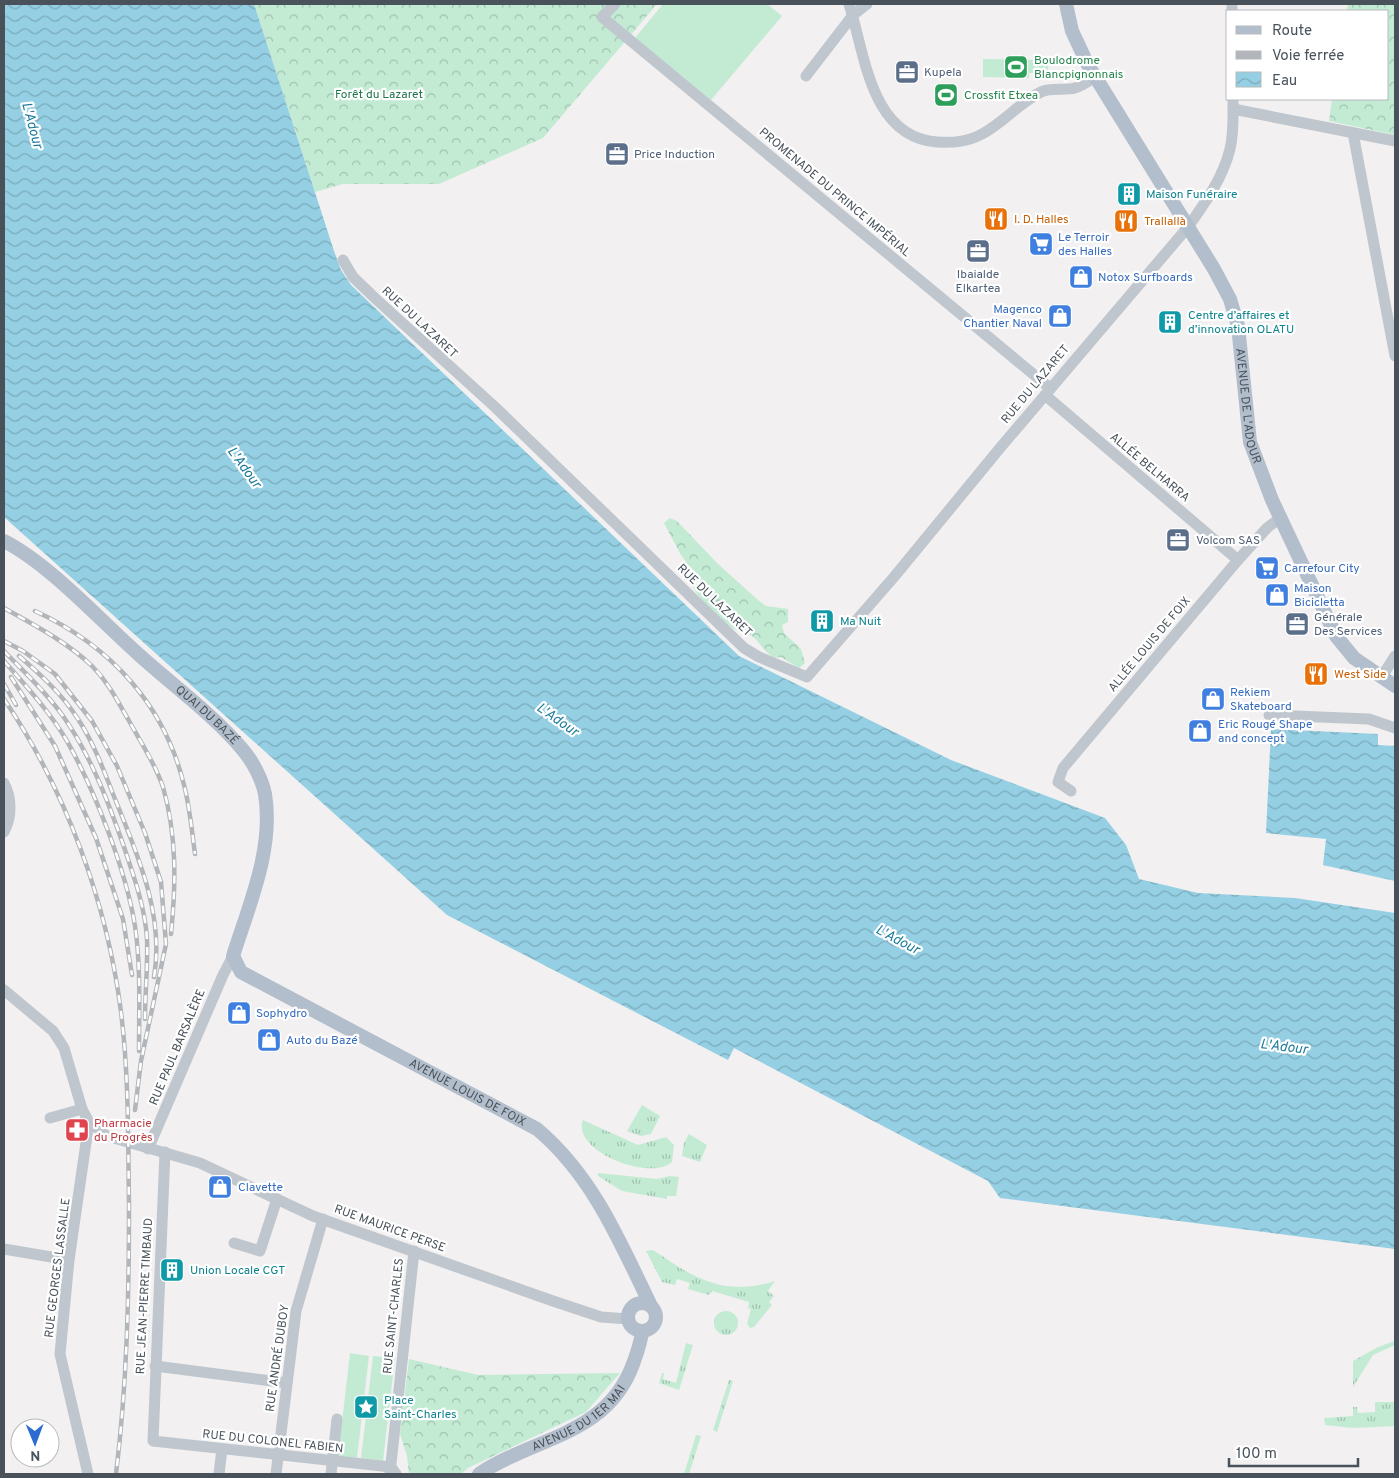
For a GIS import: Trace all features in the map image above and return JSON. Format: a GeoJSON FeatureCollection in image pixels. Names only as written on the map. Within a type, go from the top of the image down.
{"type":"FeatureCollection","features":[{"type":"Feature","properties":{"kind":"main road","name":"AVENUE DE L'ADOUR"},"geometry":{"type":"LineString","coordinates":[[1066,4],[1072,31],[1095,77],[1225,290],[1235,316],[1240,344],[1250,442],[1280,518],[1336,636],[1354,658],[1395,686]]}},
{"type":"Feature","properties":{"kind":"main road","name":"QUAI DU BAZÉ"},"geometry":{"type":"LineString","coordinates":[[4,541],[40,565],[222,730],[244,751],[253,766],[265,792],[265,841],[252,900],[233,956]]}},
{"type":"Feature","properties":{"kind":"main road","name":"AVENUE LOUIS DE FOIX"},"geometry":{"type":"LineString","coordinates":[[233,956],[238,968],[246,975],[537,1129],[577,1169],[618,1237],[645,1299]]}},
{"type":"Feature","properties":{"kind":"main road"},"geometry":{"type":"LineString","coordinates":[[645,1299],[656,1313],[656,1322],[650,1329],[642,1331],[633,1328],[628,1319],[632,1307],[645,1299]]}},
{"type":"Feature","properties":{"kind":"main road","name":"AVENUE DU 1ER MAI"},"geometry":{"type":"LineString","coordinates":[[479,1474],[508,1458],[570,1432],[600,1412],[622,1390],[641,1342],[642,1331]]}},
{"type":"Feature","properties":{"kind":"street","name":"PROMENADE DU PRINCE IMPÉRIAL"},"geometry":{"type":"LineString","coordinates":[[615,4],[602,17],[1047,392]]}},
{"type":"Feature","properties":{"kind":"street"},"geometry":{"type":"LineString","coordinates":[[806,76],[851,9],[867,4]]}},
{"type":"Feature","properties":{"kind":"street"},"geometry":{"type":"LineString","coordinates":[[851,9],[872,84],[880,103],[891,120],[907,132],[929,141],[960,142],[970,139],[993,128],[1040,92],[1076,88],[1095,77]]}},
{"type":"Feature","properties":{"kind":"street"},"geometry":{"type":"LineString","coordinates":[[1233,104],[1395,141]]}},
{"type":"Feature","properties":{"kind":"street","name":"RUE DU LAZARET"},"geometry":{"type":"LineString","coordinates":[[343,260],[354,277],[377,300],[495,408],[744,648],[759,657],[806,677],[894,577],[1047,392],[1188,227],[1209,196],[1226,163],[1230,147],[1233,104]]}},
{"type":"Feature","properties":{"kind":"street"},"geometry":{"type":"LineString","coordinates":[[1354,133],[1395,356]]}},
{"type":"Feature","properties":{"kind":"street","name":"ALLÉE BELHARRA"},"geometry":{"type":"LineString","coordinates":[[1047,392],[1238,560]]}},
{"type":"Feature","properties":{"kind":"street","name":"ALLÉE LOUIS DE FOIX"},"geometry":{"type":"LineString","coordinates":[[1071,791],[1058,782],[1063,768],[1238,560],[1267,528],[1280,518]]}},
{"type":"Feature","properties":{"kind":"street"},"geometry":{"type":"LineString","coordinates":[[1381,678],[1395,656]]}},
{"type":"Feature","properties":{"kind":"street"},"geometry":{"type":"LineString","coordinates":[[1270,715],[1369,719],[1395,728]]}},
{"type":"Feature","properties":{"kind":"street"},"geometry":{"type":"LineString","coordinates":[[4,783],[10,799],[8,819],[4,832]]}},
{"type":"Feature","properties":{"kind":"street","name":"RUE PAUL BARSALÈRE"},"geometry":{"type":"LineString","coordinates":[[148,1149],[233,956]]}},
{"type":"Feature","properties":{"kind":"street"},"geometry":{"type":"LineString","coordinates":[[4,990],[53,1031],[60,1042],[82,1109],[89,1122]]}},
{"type":"Feature","properties":{"kind":"street"},"geometry":{"type":"LineString","coordinates":[[50,1118],[82,1109]]}},
{"type":"Feature","properties":{"kind":"street","name":"RUE MAURICE PERSE"},"geometry":{"type":"LineString","coordinates":[[89,1122],[100,1132],[117,1141],[165,1152],[200,1163],[322,1218],[601,1317],[628,1319]]}},
{"type":"Feature","properties":{"kind":"street","name":"RUE GEORGES LASSALLE"},"geometry":{"type":"LineString","coordinates":[[88,1474],[60,1354],[69,1260],[89,1122]]}},
{"type":"Feature","properties":{"kind":"street","name":"RUE JEAN-PIERRE TIMBAUD"},"geometry":{"type":"LineString","coordinates":[[153,1441],[165,1152]]}},
{"type":"Feature","properties":{"kind":"street"},"geometry":{"type":"LineString","coordinates":[[234,1243],[260,1251],[277,1199]]}},
{"type":"Feature","properties":{"kind":"street","name":"RUE ANDRÉ DUBOY"},"geometry":{"type":"LineString","coordinates":[[276,1474],[296,1311],[322,1218]]}},
{"type":"Feature","properties":{"kind":"street"},"geometry":{"type":"LineString","coordinates":[[4,1249],[69,1260]]}},
{"type":"Feature","properties":{"kind":"street","name":"RUE SAINT-CHARLES"},"geometry":{"type":"LineString","coordinates":[[392,1472],[414,1251]]}},
{"type":"Feature","properties":{"kind":"street"},"geometry":{"type":"LineString","coordinates":[[155,1366],[287,1383]]}},
{"type":"Feature","properties":{"kind":"street"},"geometry":{"type":"LineString","coordinates":[[331,1474],[337,1420]]}},
{"type":"Feature","properties":{"kind":"street","name":"RUE DU COLONEL FABIEN"},"geometry":{"type":"LineString","coordinates":[[153,1441],[333,1461],[392,1472]]}},
{"type":"Feature","properties":{"kind":"street"},"geometry":{"type":"LineString","coordinates":[[219,1474],[222,1449]]}},
{"type":"Feature","properties":{"kind":"green space","name":"Forêt du Lazaret"},"geometry":{"type":"Polygon","coordinates":[[[254,4],[657,4],[543,138],[439,184],[343,184],[315,192],[254,4]]]}},
{"type":"Feature","properties":{"kind":"green space"},"geometry":{"type":"Polygon","coordinates":[[[663,4],[767,4],[782,16],[711,100],[635,38],[663,4]]]}},
{"type":"Feature","properties":{"kind":"green space"},"geometry":{"type":"Polygon","coordinates":[[[1348,4],[1395,4],[1395,135],[1329,121],[1332,100],[1389,100],[1389,10],[1347,10],[1348,4]]]}},
{"type":"Feature","properties":{"kind":"green space","name":"Boulodrome Blancpignonnais"},"geometry":{"type":"Polygon","coordinates":[[[983,59],[1048,60],[1048,73],[1029,73],[1029,78],[983,77],[983,59]]]}},
{"type":"Feature","properties":{"kind":"green space"},"geometry":{"type":"Polygon","coordinates":[[[670,518],[677,521],[717,563],[758,600],[766,606],[788,609],[788,622],[782,625],[784,633],[801,649],[805,663],[799,668],[781,657],[774,658],[752,636],[734,629],[706,604],[694,589],[685,573],[700,590],[708,592],[681,555],[664,523],[670,518]]]}},
{"type":"Feature","properties":{"kind":"green space"},"geometry":{"type":"Polygon","coordinates":[[[642,1105],[660,1116],[651,1134],[641,1136],[627,1131],[642,1105]]]}},
{"type":"Feature","properties":{"kind":"green space"},"geometry":{"type":"Polygon","coordinates":[[[583,1120],[638,1145],[666,1137],[674,1145],[672,1162],[662,1167],[648,1168],[631,1166],[615,1160],[600,1152],[589,1142],[583,1132],[583,1120]]]}},
{"type":"Feature","properties":{"kind":"green space"},"geometry":{"type":"Polygon","coordinates":[[[689,1134],[707,1145],[700,1162],[682,1156],[684,1143],[689,1134]]]}},
{"type":"Feature","properties":{"kind":"green space"},"geometry":{"type":"Polygon","coordinates":[[[598,1173],[657,1179],[670,1176],[679,1177],[676,1196],[667,1196],[667,1199],[622,1191],[598,1176],[598,1173]]]}},
{"type":"Feature","properties":{"kind":"green space"},"geometry":{"type":"Polygon","coordinates":[[[653,1250],[682,1269],[710,1282],[724,1286],[740,1287],[775,1281],[768,1291],[774,1296],[769,1302],[772,1305],[754,1327],[750,1328],[747,1324],[751,1309],[748,1308],[749,1302],[712,1291],[709,1295],[688,1289],[690,1283],[677,1279],[675,1285],[662,1282],[646,1251],[653,1250]]]}},
{"type":"Feature","properties":{"kind":"green space"},"geometry":{"type":"Polygon","coordinates":[[[726,1311],[735,1314],[738,1323],[735,1332],[726,1335],[717,1332],[714,1323],[717,1314],[726,1311]]]}},
{"type":"Feature","properties":{"kind":"green space"},"geometry":{"type":"Polygon","coordinates":[[[1395,1341],[1395,1345],[1373,1355],[1353,1387],[1353,1361],[1378,1347],[1395,1341]]]}},
{"type":"Feature","properties":{"kind":"green space"},"geometry":{"type":"Polygon","coordinates":[[[686,1343],[693,1345],[679,1390],[659,1383],[662,1373],[664,1373],[663,1379],[676,1383],[686,1343]]]}},
{"type":"Feature","properties":{"kind":"green space"},"geometry":{"type":"Polygon","coordinates":[[[350,1353],[369,1356],[357,1458],[338,1456],[350,1353]]]}},
{"type":"Feature","properties":{"kind":"green space"},"geometry":{"type":"Polygon","coordinates":[[[373,1356],[395,1358],[383,1461],[361,1458],[373,1356]]]}},
{"type":"Feature","properties":{"kind":"green space"},"geometry":{"type":"Polygon","coordinates":[[[409,1359],[478,1375],[620,1373],[586,1412],[468,1468],[461,1474],[409,1474],[407,1456],[400,1434],[409,1359]]]}},
{"type":"Feature","properties":{"kind":"green space"},"geometry":{"type":"Polygon","coordinates":[[[729,1380],[733,1381],[717,1432],[713,1430],[729,1380]]]}},
{"type":"Feature","properties":{"kind":"green space"},"geometry":{"type":"Polygon","coordinates":[[[1375,1402],[1395,1402],[1395,1426],[1353,1428],[1325,1425],[1324,1418],[1353,1416],[1353,1407],[1357,1407],[1358,1413],[1375,1412],[1375,1402]]]}},
{"type":"Feature","properties":{"kind":"green space"},"geometry":{"type":"Polygon","coordinates":[[[696,1435],[701,1436],[689,1474],[684,1474],[696,1435]]]}},
{"type":"Feature","properties":{"kind":"water","name":"L'Adour"},"geometry":{"type":"Polygon","coordinates":[[[4,4],[254,4],[334,251],[341,270],[351,285],[739,656],[951,760],[1105,818],[1126,845],[1139,879],[1198,893],[1295,898],[1395,913],[1395,1249],[1000,1198],[988,1181],[734,1048],[728,1060],[447,915],[4,517],[4,4]]]}},
{"type":"Feature","properties":{"kind":"water"},"geometry":{"type":"Polygon","coordinates":[[[1271,729],[1378,734],[1378,745],[1395,746],[1395,881],[1323,865],[1326,839],[1266,833],[1271,729]]]}},
{"type":"Feature","properties":{"kind":"railway"},"geometry":{"type":"LineString","coordinates":[[4,608],[61,642],[92,666],[112,691],[152,761],[160,778],[168,805],[173,842],[174,897],[171,934]]}},
{"type":"Feature","properties":{"kind":"railway"},"geometry":{"type":"LineString","coordinates":[[35,611],[62,625],[88,642],[111,661],[149,705],[164,731],[176,759],[187,797],[195,854]]}},
{"type":"Feature","properties":{"kind":"railway"},"geometry":{"type":"LineString","coordinates":[[4,641],[23,651],[55,674],[92,721],[117,766],[145,833],[161,882],[166,944],[141,1061],[135,1110]]}},
{"type":"Feature","properties":{"kind":"railway"},"geometry":{"type":"LineString","coordinates":[[4,651],[42,690],[63,716],[82,747],[112,813],[135,881],[144,915],[147,939],[145,1019]]}},
{"type":"Feature","properties":{"kind":"railway"},"geometry":{"type":"LineString","coordinates":[[19,656],[51,685],[72,710],[88,737],[101,765],[139,860],[152,906],[156,953],[154,977]]}},
{"type":"Feature","properties":{"kind":"railway"},"geometry":{"type":"LineString","coordinates":[[4,661],[45,710],[67,741],[88,783],[117,856],[131,904],[137,941],[139,1051]]}},
{"type":"Feature","properties":{"kind":"railway"},"geometry":{"type":"LineString","coordinates":[[11,677],[55,746],[96,838],[123,919],[132,975]]}},
{"type":"Feature","properties":{"kind":"railway"},"geometry":{"type":"LineString","coordinates":[[4,684],[16,705]]}},
{"type":"Feature","properties":{"kind":"railway"},"geometry":{"type":"LineString","coordinates":[[4,699],[46,771],[65,809],[80,849],[106,930],[121,1012],[128,1108],[129,1239],[125,1373],[116,1474]]}},
{"type":"Feature","properties":{"kind":"place","name":"Boulodrome Blancpignonnais"},"geometry":{"type":"Point","coordinates":[1016,67]}},
{"type":"Feature","properties":{"kind":"place","name":"Kupela"},"geometry":{"type":"Point","coordinates":[907,72]}},
{"type":"Feature","properties":{"kind":"place","name":"Crossfit Etxea"},"geometry":{"type":"Point","coordinates":[946,95]}},
{"type":"Feature","properties":{"kind":"place","name":"Price Induction"},"geometry":{"type":"Point","coordinates":[617,154]}},
{"type":"Feature","properties":{"kind":"place","name":"Maison Funéraire"},"geometry":{"type":"Point","coordinates":[1129,194]}},
{"type":"Feature","properties":{"kind":"place","name":"I. D. Halles"},"geometry":{"type":"Point","coordinates":[996,219]}},
{"type":"Feature","properties":{"kind":"place","name":"Trallallà"},"geometry":{"type":"Point","coordinates":[1126,221]}},
{"type":"Feature","properties":{"kind":"place","name":"Le Terroir des Halles"},"geometry":{"type":"Point","coordinates":[1041,244]}},
{"type":"Feature","properties":{"kind":"place","name":"Ibaialde Elkartea"},"geometry":{"type":"Point","coordinates":[978,251]}},
{"type":"Feature","properties":{"kind":"place","name":"Notox Surfboards"},"geometry":{"type":"Point","coordinates":[1081,277]}},
{"type":"Feature","properties":{"kind":"place","name":"Magenco Chantier Naval"},"geometry":{"type":"Point","coordinates":[1060,316]}},
{"type":"Feature","properties":{"kind":"place","name":"Centre d’affaires et d’innovation OLATU"},"geometry":{"type":"Point","coordinates":[1170,322]}},
{"type":"Feature","properties":{"kind":"place","name":"Volcom SAS"},"geometry":{"type":"Point","coordinates":[1178,540]}},
{"type":"Feature","properties":{"kind":"place","name":"Carrefour City"},"geometry":{"type":"Point","coordinates":[1267,568]}},
{"type":"Feature","properties":{"kind":"place","name":"Maison Bicicletta"},"geometry":{"type":"Point","coordinates":[1277,595]}},
{"type":"Feature","properties":{"kind":"place","name":"Ma Nuit"},"geometry":{"type":"Point","coordinates":[822,621]}},
{"type":"Feature","properties":{"kind":"place","name":"Générale Des Services"},"geometry":{"type":"Point","coordinates":[1297,624]}},
{"type":"Feature","properties":{"kind":"place","name":"West Side"},"geometry":{"type":"Point","coordinates":[1316,674]}},
{"type":"Feature","properties":{"kind":"place","name":"Rekiem Skateboard"},"geometry":{"type":"Point","coordinates":[1213,699]}},
{"type":"Feature","properties":{"kind":"place","name":"Eric Rougé Shape and concept"},"geometry":{"type":"Point","coordinates":[1200,731]}},
{"type":"Feature","properties":{"kind":"place","name":"Sophydro"},"geometry":{"type":"Point","coordinates":[239,1013]}},
{"type":"Feature","properties":{"kind":"place","name":"Auto du Bazé"},"geometry":{"type":"Point","coordinates":[269,1040]}},
{"type":"Feature","properties":{"kind":"place","name":"Pharmacie du Progrès"},"geometry":{"type":"Point","coordinates":[77,1130]}},
{"type":"Feature","properties":{"kind":"place","name":"Clavette"},"geometry":{"type":"Point","coordinates":[220,1187]}},
{"type":"Feature","properties":{"kind":"place","name":"Union Locale CGT"},"geometry":{"type":"Point","coordinates":[172,1270]}},
{"type":"Feature","properties":{"kind":"place","name":"Place Saint-Charles"},"geometry":{"type":"Point","coordinates":[366,1407]}}]}
